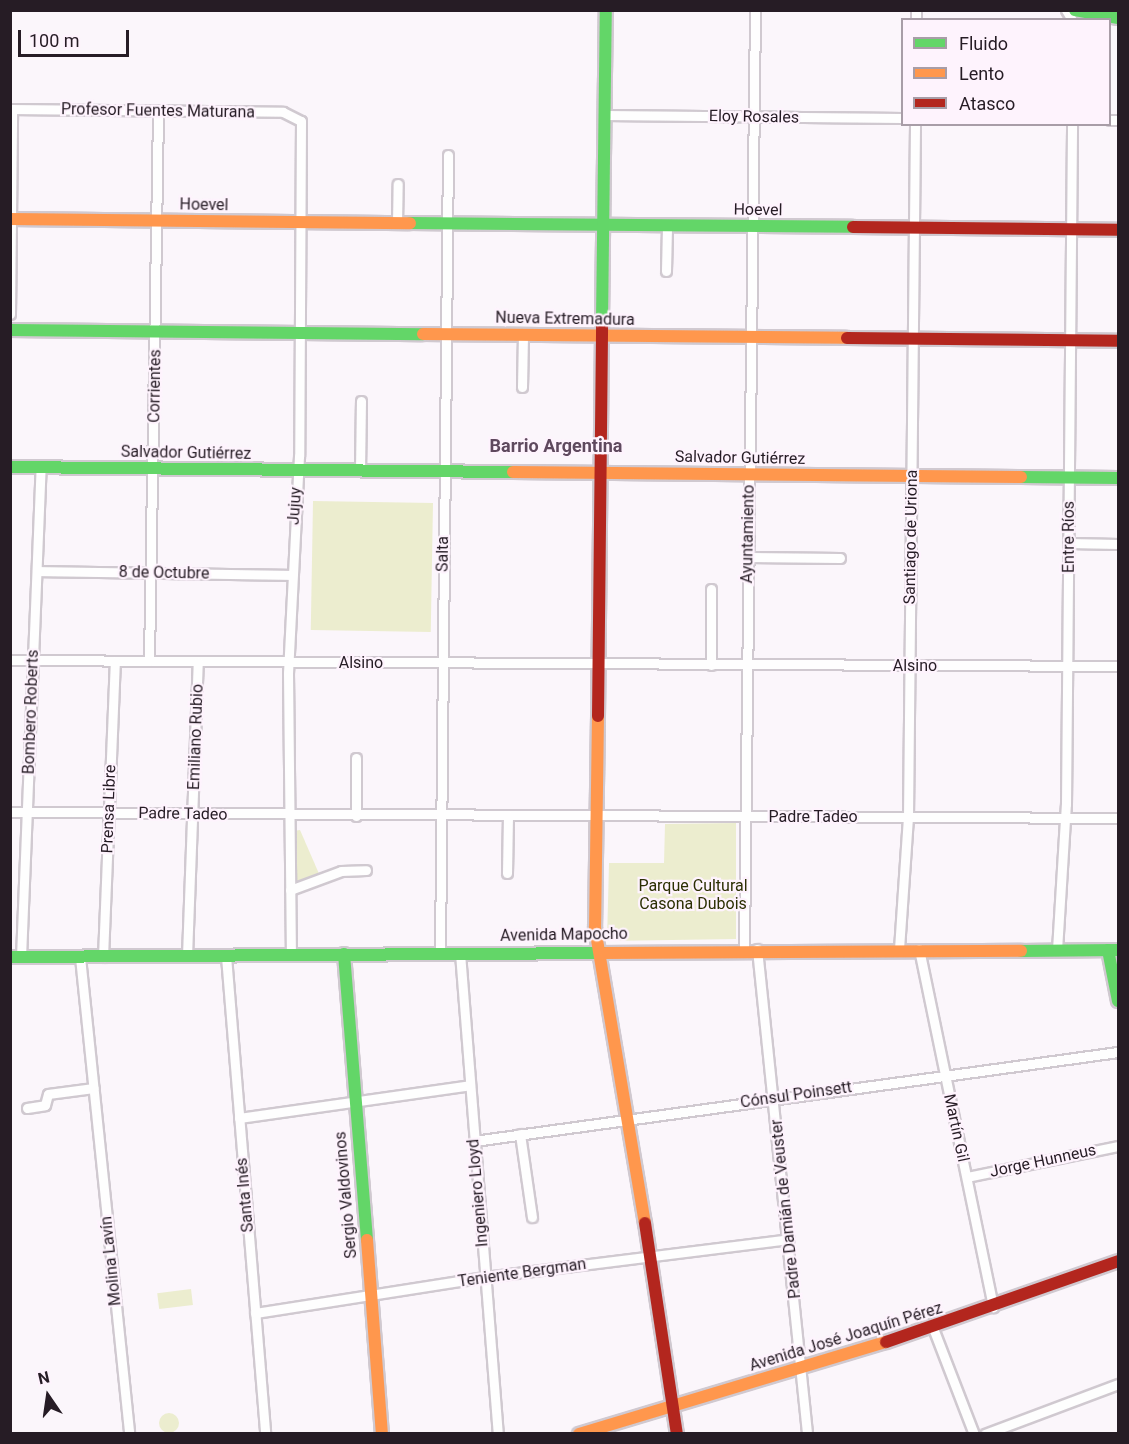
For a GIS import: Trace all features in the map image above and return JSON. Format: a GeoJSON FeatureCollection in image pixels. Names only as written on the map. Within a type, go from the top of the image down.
{"type":"FeatureCollection","features":[{"type":"Feature","properties":{"kind":"main road"},"geometry":{"type":"LineString","coordinates":[[606,10],[594,928],[629,1119],[677,1434]]}},
{"type":"Feature","properties":{"kind":"main road"},"geometry":{"type":"LineString","coordinates":[[1075,10],[1119,18]]}},
{"type":"Feature","properties":{"kind":"main road","name":"Hoevel"},"geometry":{"type":"LineString","coordinates":[[11,219],[1119,230]]}},
{"type":"Feature","properties":{"kind":"main road","name":"Nueva Extremadura"},"geometry":{"type":"LineString","coordinates":[[10,330],[1119,341]]}},
{"type":"Feature","properties":{"kind":"main road","name":"Salvador Gutiérrez"},"geometry":{"type":"LineString","coordinates":[[10,467],[1119,478]]}},
{"type":"Feature","properties":{"kind":"main road","name":"Avenida Mapocho"},"geometry":{"type":"LineString","coordinates":[[16,957],[750,949],[1113,950]]}},
{"type":"Feature","properties":{"kind":"main road"},"geometry":{"type":"LineString","coordinates":[[1113,950],[1119,1001]]}},
{"type":"Feature","properties":{"kind":"main road","name":"Sergio Valdovinos"},"geometry":{"type":"LineString","coordinates":[[344,954],[382,1434]]}},
{"type":"Feature","properties":{"kind":"main road","name":"Avenida José Joaquín Pérez"},"geometry":{"type":"LineString","coordinates":[[579,1434],[933,1328],[1119,1261]]}},
{"type":"Feature","properties":{"kind":"street","name":"Ayuntamiento"},"geometry":{"type":"LineString","coordinates":[[750,949],[745,817],[755,10]]}},
{"type":"Feature","properties":{"kind":"street","name":"Profesor Fuentes Maturana"},"geometry":{"type":"LineString","coordinates":[[11,109],[289,112],[301,121]]}},
{"type":"Feature","properties":{"kind":"street"},"geometry":{"type":"LineString","coordinates":[[10,314],[11,109]]}},
{"type":"Feature","properties":{"kind":"street","name":"Corrientes"},"geometry":{"type":"LineString","coordinates":[[149,661],[154,469],[158,111]]}},
{"type":"Feature","properties":{"kind":"street","name":"Eloy Rosales"},"geometry":{"type":"LineString","coordinates":[[605,116],[901,118]]}},
{"type":"Feature","properties":{"kind":"street","name":"Jujuy"},"geometry":{"type":"LineString","coordinates":[[291,955],[288,663],[301,333],[301,121]]}},
{"type":"Feature","properties":{"kind":"street","name":"Santiago de Uriona"},"geometry":{"type":"LineString","coordinates":[[899,949],[908,817],[915,126]]}},
{"type":"Feature","properties":{"kind":"street","name":"Entre Ríos"},"geometry":{"type":"LineString","coordinates":[[1058,950],[1065,818],[1068,666],[1072,126]]}},
{"type":"Feature","properties":{"kind":"street","name":"Salta"},"geometry":{"type":"LineString","coordinates":[[440,953],[441,664],[448,155]]}},
{"type":"Feature","properties":{"kind":"street"},"geometry":{"type":"LineString","coordinates":[[397,223],[398,184]]}},
{"type":"Feature","properties":{"kind":"street"},"geometry":{"type":"LineString","coordinates":[[666,271],[667,226]]}},
{"type":"Feature","properties":{"kind":"street"},"geometry":{"type":"LineString","coordinates":[[522,387],[523,335]]}},
{"type":"Feature","properties":{"kind":"street"},"geometry":{"type":"LineString","coordinates":[[360,471],[361,401]]}},
{"type":"Feature","properties":{"kind":"street","name":"Bombero Roberts"},"geometry":{"type":"LineString","coordinates":[[16,957],[27,812],[41,468]]}},
{"type":"Feature","properties":{"kind":"street"},"geometry":{"type":"LineString","coordinates":[[1069,543],[1119,544]]}},
{"type":"Feature","properties":{"kind":"street"},"geometry":{"type":"LineString","coordinates":[[748,557],[840,558]]}},
{"type":"Feature","properties":{"kind":"street","name":"8 de Octubre"},"geometry":{"type":"LineString","coordinates":[[37,572],[291,575]]}},
{"type":"Feature","properties":{"kind":"street"},"geometry":{"type":"LineString","coordinates":[[711,589],[711,665]]}},
{"type":"Feature","properties":{"kind":"street","name":"Alsino"},"geometry":{"type":"LineString","coordinates":[[10,660],[1119,666]]}},
{"type":"Feature","properties":{"kind":"street","name":"Prensa Libre"},"geometry":{"type":"LineString","coordinates":[[103,957],[115,661]]}},
{"type":"Feature","properties":{"kind":"street","name":"Emiliano Rubio"},"geometry":{"type":"LineString","coordinates":[[187,956],[198,662]]}},
{"type":"Feature","properties":{"kind":"street"},"geometry":{"type":"LineString","coordinates":[[356,816],[357,758]]}},
{"type":"Feature","properties":{"kind":"street","name":"Padre Tadeo"},"geometry":{"type":"LineString","coordinates":[[10,812],[288,816],[1119,818]]}},
{"type":"Feature","properties":{"kind":"street"},"geometry":{"type":"LineString","coordinates":[[507,873],[508,816]]}},
{"type":"Feature","properties":{"kind":"street"},"geometry":{"type":"LineString","coordinates":[[290,890],[341,871],[366,870]]}},
{"type":"Feature","properties":{"kind":"street","name":"Padre Damián de Veuster"},"geometry":{"type":"LineString","coordinates":[[750,949],[774,1098],[807,1434]]}},
{"type":"Feature","properties":{"kind":"street","name":"Martín Gil"},"geometry":{"type":"LineString","coordinates":[[919,949],[993,1307]]}},
{"type":"Feature","properties":{"kind":"street","name":"Ingeniero Lloyd"},"geometry":{"type":"LineString","coordinates":[[460,953],[498,1434]]}},
{"type":"Feature","properties":{"kind":"street","name":"Santa Inés"},"geometry":{"type":"LineString","coordinates":[[226,956],[265,1434]]}},
{"type":"Feature","properties":{"kind":"street","name":"Molina Lavín"},"geometry":{"type":"LineString","coordinates":[[80,957],[129,1434]]}},
{"type":"Feature","properties":{"kind":"street","name":"Cónsul Poinsett"},"geometry":{"type":"LineString","coordinates":[[474,1141],[945,1074],[1119,1052]]}},
{"type":"Feature","properties":{"kind":"street"},"geometry":{"type":"LineString","coordinates":[[239,1118],[470,1085]]}},
{"type":"Feature","properties":{"kind":"street"},"geometry":{"type":"LineString","coordinates":[[27,1108],[45,1105],[48,1094],[94,1088]]}},
{"type":"Feature","properties":{"kind":"street"},"geometry":{"type":"LineString","coordinates":[[520,1134],[532,1217]]}},
{"type":"Feature","properties":{"kind":"street","name":"Jorge Hunneus"},"geometry":{"type":"LineString","coordinates":[[967,1177],[1119,1146]]}},
{"type":"Feature","properties":{"kind":"street","name":"Teniente Bergman"},"geometry":{"type":"LineString","coordinates":[[255,1313],[485,1277],[789,1239]]}},
{"type":"Feature","properties":{"kind":"street"},"geometry":{"type":"LineString","coordinates":[[933,1328],[974,1434]]}},
{"type":"Feature","properties":{"kind":"street"},"geometry":{"type":"LineString","coordinates":[[985,1434],[1119,1384]]}},
{"type":"Feature","properties":{"kind":"green space"},"geometry":{"type":"Polygon","coordinates":[[[313,501],[433,503],[431,632],[311,630],[313,501]]]}},
{"type":"Feature","properties":{"kind":"green space","name":"Parque Cultural Casona Dubois"},"geometry":{"type":"Polygon","coordinates":[[[736,823],[736,939],[607,941],[609,863],[664,863],[665,824],[736,823]]]}},
{"type":"Feature","properties":{"kind":"green space"},"geometry":{"type":"Polygon","coordinates":[[[300,830],[320,876],[297,884],[293,831],[300,830]]]}},
{"type":"Feature","properties":{"kind":"green space"},"geometry":{"type":"Polygon","coordinates":[[[191,1289],[193,1305],[159,1309],[157,1293],[191,1289]]]}},
{"type":"Feature","properties":{"kind":"green space"},"geometry":{"type":"Polygon","coordinates":[[[169,1413],[176,1416],[179,1423],[176,1430],[169,1433],[162,1430],[159,1423],[162,1416],[169,1413]]]}},
{"type":"Feature","properties":{"kind":"traffic: fast"},"geometry":{"type":"LineString","coordinates":[[602,321],[606,10]]}},
{"type":"Feature","properties":{"kind":"traffic: fast"},"geometry":{"type":"LineString","coordinates":[[1075,10],[1118,18]]}},
{"type":"Feature","properties":{"kind":"traffic: fast"},"geometry":{"type":"LineString","coordinates":[[410,223],[853,227]]}},
{"type":"Feature","properties":{"kind":"traffic: fast"},"geometry":{"type":"LineString","coordinates":[[10,330],[423,334]]}},
{"type":"Feature","properties":{"kind":"traffic: fast"},"geometry":{"type":"LineString","coordinates":[[10,467],[513,472]]}},
{"type":"Feature","properties":{"kind":"traffic: fast"},"geometry":{"type":"LineString","coordinates":[[1021,477],[1118,478]]}},
{"type":"Feature","properties":{"kind":"traffic: fast"},"geometry":{"type":"LineString","coordinates":[[1108,950],[1118,1001]]}},
{"type":"Feature","properties":{"kind":"traffic: fast"},"geometry":{"type":"LineString","coordinates":[[1021,951],[1118,950]]}},
{"type":"Feature","properties":{"kind":"traffic: fast"},"geometry":{"type":"LineString","coordinates":[[10,957],[606,953]]}},
{"type":"Feature","properties":{"kind":"traffic: fast"},"geometry":{"type":"LineString","coordinates":[[344,954],[367,1240]]}},
{"type":"Feature","properties":{"kind":"traffic: slow"},"geometry":{"type":"LineString","coordinates":[[10,219],[410,223]]}},
{"type":"Feature","properties":{"kind":"traffic: slow"},"geometry":{"type":"LineString","coordinates":[[423,334],[847,338]]}},
{"type":"Feature","properties":{"kind":"traffic: slow"},"geometry":{"type":"LineString","coordinates":[[513,472],[1021,477]]}},
{"type":"Feature","properties":{"kind":"traffic: slow"},"geometry":{"type":"LineString","coordinates":[[598,716],[595,928],[645,1223]]}},
{"type":"Feature","properties":{"kind":"traffic: slow"},"geometry":{"type":"LineString","coordinates":[[606,953],[1021,951]]}},
{"type":"Feature","properties":{"kind":"traffic: slow"},"geometry":{"type":"LineString","coordinates":[[367,1240],[382,1434]]}},
{"type":"Feature","properties":{"kind":"traffic: slow"},"geometry":{"type":"LineString","coordinates":[[579,1434],[886,1342]]}},
{"type":"Feature","properties":{"kind":"traffic: jam"},"geometry":{"type":"LineString","coordinates":[[853,227],[1118,230]]}},
{"type":"Feature","properties":{"kind":"traffic: jam"},"geometry":{"type":"LineString","coordinates":[[598,716],[602,321]]}},
{"type":"Feature","properties":{"kind":"traffic: jam"},"geometry":{"type":"LineString","coordinates":[[847,338],[1118,341]]}},
{"type":"Feature","properties":{"kind":"traffic: jam"},"geometry":{"type":"LineString","coordinates":[[645,1223],[677,1434]]}},
{"type":"Feature","properties":{"kind":"traffic: jam"},"geometry":{"type":"LineString","coordinates":[[886,1342],[1118,1261]]}},
{"type":"Feature","properties":{"kind":"district","name":"Barrio Argentina"},"geometry":{"type":"Point","coordinates":[556,446]}}]}
